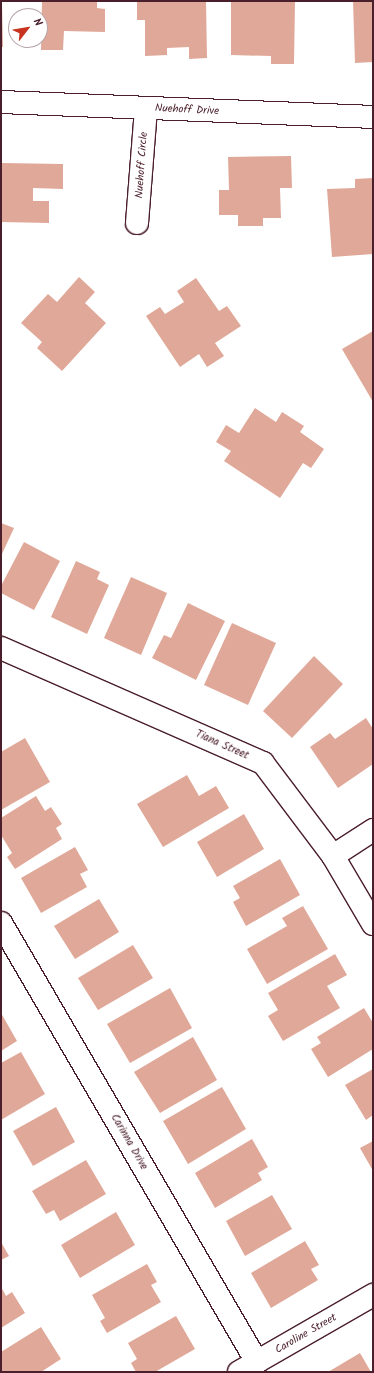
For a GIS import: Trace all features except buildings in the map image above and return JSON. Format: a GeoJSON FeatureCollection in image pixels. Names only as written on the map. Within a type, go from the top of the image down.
{"type":"FeatureCollection","features":[{"type":"Feature","properties":{"kind":"street","name":"Nuehoff Drive"},"geometry":{"type":"LineString","coordinates":[[1,102],[373,117]]}},
{"type":"Feature","properties":{"kind":"street","name":"Nuehoff Circle"},"geometry":{"type":"LineString","coordinates":[[137,223],[146,108]]}},
{"type":"Feature","properties":{"kind":"street","name":"Tiana Street"},"geometry":{"type":"LineString","coordinates":[[1,648],[263,763],[333,856],[373,924]]}},
{"type":"Feature","properties":{"kind":"street"},"geometry":{"type":"LineString","coordinates":[[333,856],[373,830]]}},
{"type":"Feature","properties":{"kind":"street","name":"Carinna Drive"},"geometry":{"type":"LineString","coordinates":[[1,923],[248,1367]]}},
{"type":"Feature","properties":{"kind":"street","name":"Caroline Street"},"geometry":{"type":"LineString","coordinates":[[248,1367],[373,1295]]}}]}
